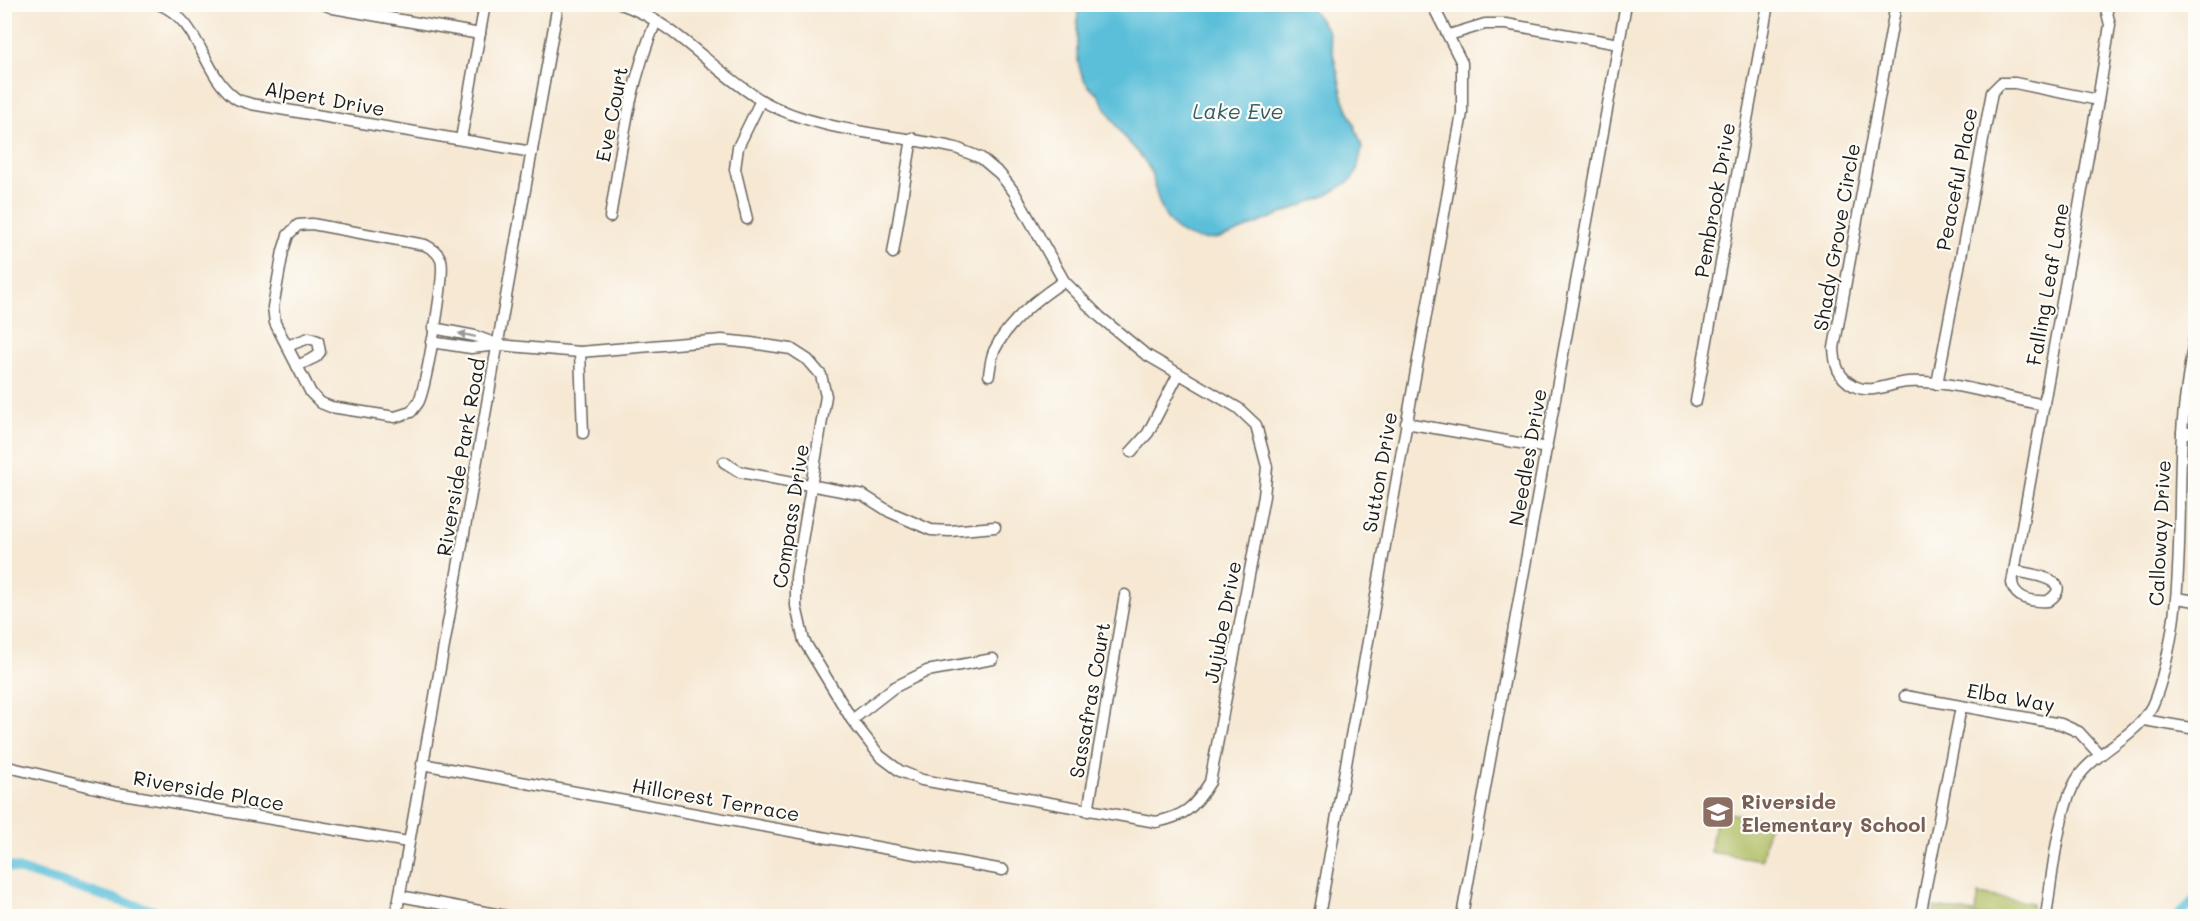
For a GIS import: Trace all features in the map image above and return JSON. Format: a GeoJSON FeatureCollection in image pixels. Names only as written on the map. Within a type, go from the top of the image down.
{"type":"FeatureCollection","features":[{"type":"Feature","properties":{"kind":"street","name":"Alpert Drive"},"geometry":{"type":"LineString","coordinates":[[158,4],[178,17],[193,33],[223,86],[235,99],[251,104],[532,152]]}},
{"type":"Feature","properties":{"kind":"street"},"geometry":{"type":"LineString","coordinates":[[323,4],[480,34]]}},
{"type":"Feature","properties":{"kind":"street"},"geometry":{"type":"LineString","coordinates":[[461,139],[485,4]]}},
{"type":"Feature","properties":{"kind":"street","name":"Riverside Park Road"},"geometry":{"type":"LineString","coordinates":[[396,916],[558,4]]}},
{"type":"Feature","properties":{"kind":"street","name":"Jujube Drive"},"geometry":{"type":"LineString","coordinates":[[621,4],[656,21],[761,100],[790,115],[828,124],[912,138],[956,148],[981,158],[1000,174],[1014,192],[1064,281],[1100,317],[1145,354],[1238,408],[1256,425],[1268,467],[1210,782],[1199,800],[1177,818],[1156,822],[1088,811]]}},
{"type":"Feature","properties":{"kind":"street","name":"Sutton Drive"},"geometry":{"type":"LineString","coordinates":[[1319,916],[1462,113],[1462,63],[1432,4]]}},
{"type":"Feature","properties":{"kind":"street","name":"Needles Drive"},"geometry":{"type":"LineString","coordinates":[[1462,916],[1626,4]]}},
{"type":"Feature","properties":{"kind":"street","name":"Pembrook Drive"},"geometry":{"type":"LineString","coordinates":[[1696,401],[1768,4]]}},
{"type":"Feature","properties":{"kind":"street","name":"Shady Grove Circle"},"geometry":{"type":"LineString","coordinates":[[1896,4],[1836,337],[1835,363],[1841,378],[1857,387],[1876,389],[1907,382],[1937,384],[2044,405]]}},
{"type":"Feature","properties":{"kind":"street","name":"Falling Leaf Lane"},"geometry":{"type":"LineString","coordinates":[[2014,571],[2098,100],[2110,25],[2105,4]]}},
{"type":"Feature","properties":{"kind":"street","name":"Eve Court"},"geometry":{"type":"LineString","coordinates":[[610,217],[629,101],[639,63],[656,21]]}},
{"type":"Feature","properties":{"kind":"street"},"geometry":{"type":"LineString","coordinates":[[1449,35],[1485,24],[1506,24],[1619,44]]}},
{"type":"Feature","properties":{"kind":"street","name":"Peaceful Place"},"geometry":{"type":"LineString","coordinates":[[1937,384],[1992,92],[2001,83],[2015,83],[2098,100]]}},
{"type":"Feature","properties":{"kind":"street"},"geometry":{"type":"LineString","coordinates":[[747,219],[735,169],[738,147],[761,100]]}},
{"type":"Feature","properties":{"kind":"street"},"geometry":{"type":"LineString","coordinates":[[893,252],[912,138]]}},
{"type":"Feature","properties":{"kind":"street"},"geometry":{"type":"LineString","coordinates":[[312,224],[425,245],[437,252],[442,262],[442,277],[433,328],[419,400],[411,412],[395,417],[321,403],[311,393],[275,323],[273,307],[288,235],[298,225],[312,224]]}},
{"type":"Feature","properties":{"kind":"street"},"geometry":{"type":"LineString","coordinates":[[989,375],[993,352],[1023,313],[1039,297],[1064,281]]}},
{"type":"Feature","properties":{"kind":"street"},"geometry":{"type":"LineString","coordinates":[[433,328],[475,336],[499,345]]}},
{"type":"Feature","properties":{"kind":"street","name":"Calloway Drive"},"geometry":{"type":"LineString","coordinates":[[2046,916],[2067,796],[2080,774],[2099,754],[2144,720],[2154,701],[2162,676],[2177,598],[2182,432],[2196,329]]}},
{"type":"Feature","properties":{"kind":"street"},"geometry":{"type":"LineString","coordinates":[[287,346],[309,338],[318,341],[320,352],[316,357],[297,366]]}},
{"type":"Feature","properties":{"kind":"street","name":"Compass Drive"},"geometry":{"type":"LineString","coordinates":[[499,345],[580,352],[722,340],[791,349],[808,360],[821,375],[826,396],[796,577],[796,606],[804,642],[852,720],[880,756],[911,776],[1088,811]]}},
{"type":"Feature","properties":{"kind":"street"},"geometry":{"type":"LineString","coordinates":[[431,342],[471,348],[499,345]]}},
{"type":"Feature","properties":{"kind":"street"},"geometry":{"type":"LineString","coordinates":[[580,352],[583,433]]}},
{"type":"Feature","properties":{"kind":"street"},"geometry":{"type":"LineString","coordinates":[[1131,452],[1148,433],[1178,375]]}},
{"type":"Feature","properties":{"kind":"street"},"geometry":{"type":"LineString","coordinates":[[1406,423],[1547,448]]}},
{"type":"Feature","properties":{"kind":"street"},"geometry":{"type":"LineString","coordinates":[[2182,432],[2196,434]]}},
{"type":"Feature","properties":{"kind":"street"},"geometry":{"type":"LineString","coordinates":[[724,462],[740,472],[863,495],[890,512],[931,530],[950,531],[994,527]]}},
{"type":"Feature","properties":{"kind":"street","name":"Sassafras Court"},"geometry":{"type":"LineString","coordinates":[[1088,811],[1125,595]]}},
{"type":"Feature","properties":{"kind":"street"},"geometry":{"type":"LineString","coordinates":[[2177,598],[2196,601]]}},
{"type":"Feature","properties":{"kind":"street"},"geometry":{"type":"LineString","coordinates":[[852,720],[893,688],[927,671],[993,659]]}},
{"type":"Feature","properties":{"kind":"street","name":"Elba Way"},"geometry":{"type":"LineString","coordinates":[[1905,696],[2061,724],[2079,732],[2099,754]]}},
{"type":"Feature","properties":{"kind":"street"},"geometry":{"type":"LineString","coordinates":[[1920,916],[1961,707]]}},
{"type":"Feature","properties":{"kind":"street"},"geometry":{"type":"LineString","coordinates":[[2144,720],[2196,729]]}},
{"type":"Feature","properties":{"kind":"street","name":"Hillcrest Terrace"},"geometry":{"type":"LineString","coordinates":[[422,764],[1003,870]]}},
{"type":"Feature","properties":{"kind":"street","name":"Riverside Place"},"geometry":{"type":"LineString","coordinates":[[4,766],[117,793],[408,842]]}},
{"type":"Feature","properties":{"kind":"street"},"geometry":{"type":"LineString","coordinates":[[400,896],[506,916]]}},
{"type":"Feature","properties":{"kind":"green space"},"geometry":{"type":"Polygon","coordinates":[[[1717,811],[1769,820],[1762,860],[1710,852],[1717,811]]]}},
{"type":"Feature","properties":{"kind":"green space"},"geometry":{"type":"Polygon","coordinates":[[[1979,894],[2032,903],[2029,916],[1933,916],[1935,907],[1975,913],[1979,894]]]}},
{"type":"Feature","properties":{"kind":"water","name":"Lake Eve"},"geometry":{"type":"Polygon","coordinates":[[[1078,5],[1309,5],[1328,31],[1343,97],[1360,140],[1362,148],[1356,174],[1350,181],[1327,195],[1230,235],[1208,239],[1188,236],[1172,225],[1165,216],[1148,166],[1122,134],[1098,94],[1083,77],[1077,53],[1078,5]]]}},
{"type":"Feature","properties":{"kind":"waterway"},"geometry":{"type":"LineString","coordinates":[[4,865],[170,916]]}},
{"type":"Feature","properties":{"kind":"waterway"},"geometry":{"type":"LineString","coordinates":[[2178,916],[2196,899]]}},
{"type":"Feature","properties":{"kind":"place","name":"Riverside Elementary School"},"geometry":{"type":"Point","coordinates":[1718,812]}}]}
